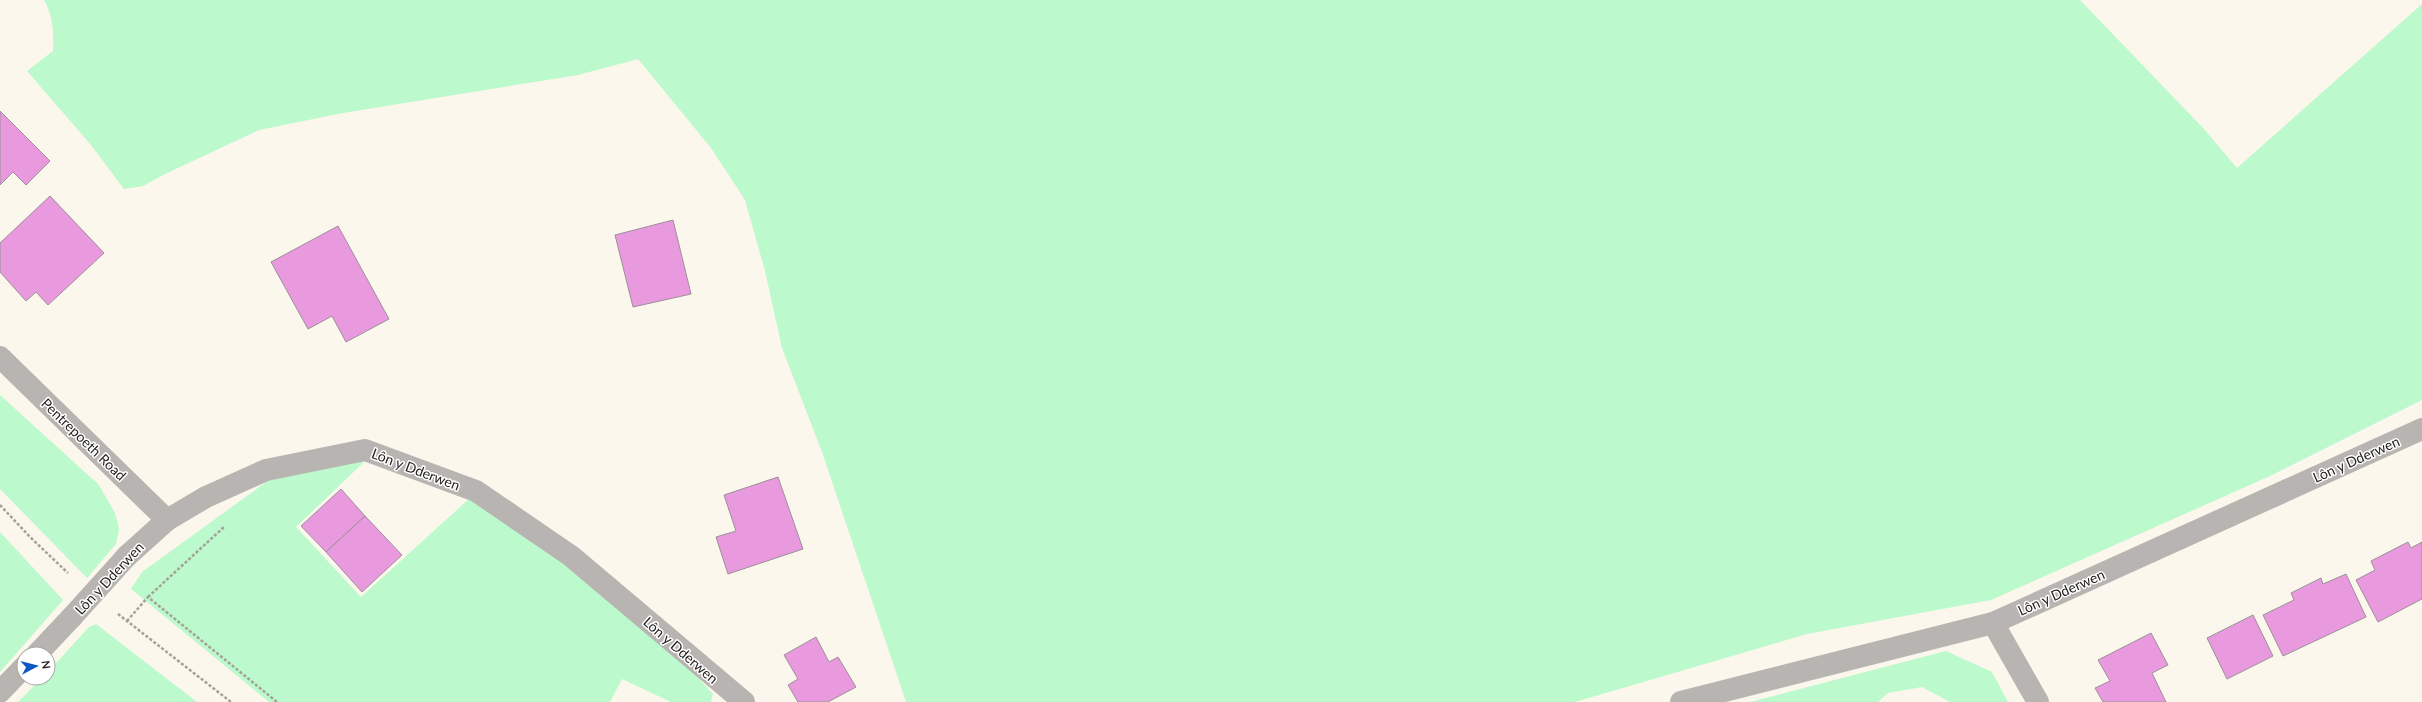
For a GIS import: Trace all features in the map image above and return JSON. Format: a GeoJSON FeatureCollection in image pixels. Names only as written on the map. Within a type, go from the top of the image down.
{"type":"FeatureCollection","features":[{"type":"Feature","properties":{"kind":"street","name":"Pentrepoeth Road"},"geometry":{"type":"LineString","coordinates":[[0,357],[167,520]]}},
{"type":"Feature","properties":{"kind":"street","name":"Lôn y Dderwen"},"geometry":{"type":"LineString","coordinates":[[1681,702],[1993,623],[2422,429]]}},
{"type":"Feature","properties":{"kind":"street","name":"Lôn y Dderwen"},"geometry":{"type":"LineString","coordinates":[[45,646],[127,556],[167,520],[206,497],[266,470],[365,450],[482,496],[571,556],[744,702]]}},
{"type":"Feature","properties":{"kind":"street"},"geometry":{"type":"LineString","coordinates":[[1993,623],[2038,702]]}},
{"type":"Feature","properties":{"kind":"street"},"geometry":{"type":"LineString","coordinates":[[0,692],[16,675]]}},
{"type":"Feature","properties":{"kind":"path"},"geometry":{"type":"LineString","coordinates":[[127,621],[148,597],[224,526]]}},
{"type":"Feature","properties":{"kind":"path"},"geometry":{"type":"LineString","coordinates":[[148,597],[277,702]]}},
{"type":"Feature","properties":{"kind":"green space"},"geometry":{"type":"Polygon","coordinates":[[[44,0],[2080,0],[2204,129],[2237,168],[2422,4],[2422,400],[2270,476],[1991,600],[1807,634],[1575,702],[906,702],[822,452],[782,348],[765,271],[745,200],[711,148],[638,59],[578,75],[343,113],[259,130],[165,174],[143,186],[124,189],[91,145],[27,71],[53,51],[52,24],[44,0]]]}},
{"type":"Feature","properties":{"kind":"green space"},"geometry":{"type":"Polygon","coordinates":[[[0,395],[99,485],[115,513],[119,529],[116,544],[87,578],[0,489],[0,395]]]}},
{"type":"Feature","properties":{"kind":"green space"},"geometry":{"type":"Polygon","coordinates":[[[365,461],[296,527],[361,597],[470,498],[578,571],[680,658],[713,694],[711,702],[671,702],[622,679],[610,702],[269,702],[131,589],[142,572],[269,480],[365,461]]]}},
{"type":"Feature","properties":{"kind":"green space"},"geometry":{"type":"Polygon","coordinates":[[[0,532],[63,600],[23,646],[16,646],[16,654],[0,672],[0,532]]]}},
{"type":"Feature","properties":{"kind":"green space"},"geometry":{"type":"Polygon","coordinates":[[[96,624],[197,702],[18,702],[34,686],[56,686],[56,663],[89,627],[96,624]]]}},
{"type":"Feature","properties":{"kind":"green space"},"geometry":{"type":"Polygon","coordinates":[[[1946,651],[1992,672],[2008,702],[1950,702],[1922,687],[1888,693],[1878,702],[1750,702],[1946,651]]]}},
{"type":"Feature","properties":{"kind":"building"},"geometry":{"type":"Polygon","coordinates":[[[0,111],[50,161],[26,185],[13,172],[0,185],[0,111]]]}},
{"type":"Feature","properties":{"kind":"building"},"geometry":{"type":"Polygon","coordinates":[[[50,196],[104,253],[48,305],[36,292],[26,301],[0,272],[0,243],[50,196]]]}},
{"type":"Feature","properties":{"kind":"building"},"geometry":{"type":"Polygon","coordinates":[[[673,220],[691,294],[633,307],[615,235],[673,220]]]}},
{"type":"Feature","properties":{"kind":"building"},"geometry":{"type":"Polygon","coordinates":[[[338,226],[389,319],[346,342],[332,316],[308,329],[271,262],[338,226]]]}},
{"type":"Feature","properties":{"kind":"building"},"geometry":{"type":"Polygon","coordinates":[[[778,477],[803,549],[728,574],[716,537],[736,531],[724,495],[778,477]]]}},
{"type":"Feature","properties":{"kind":"building"},"geometry":{"type":"Polygon","coordinates":[[[341,489],[365,516],[326,552],[301,526],[341,489]]]}},
{"type":"Feature","properties":{"kind":"building"},"geometry":{"type":"Polygon","coordinates":[[[365,516],[402,555],[362,592],[326,552],[365,516]]]}},
{"type":"Feature","properties":{"kind":"building"},"geometry":{"type":"Polygon","coordinates":[[[2408,542],[2411,548],[2422,542],[2422,599],[2378,622],[2356,580],[2375,570],[2371,561],[2408,542]]]}},
{"type":"Feature","properties":{"kind":"building"},"geometry":{"type":"Polygon","coordinates":[[[2346,574],[2366,617],[2283,656],[2263,615],[2294,600],[2291,593],[2321,578],[2323,584],[2346,574]]]}},
{"type":"Feature","properties":{"kind":"building"},"geometry":{"type":"Polygon","coordinates":[[[2253,615],[2273,656],[2227,679],[2207,638],[2253,615]]]}},
{"type":"Feature","properties":{"kind":"building"},"geometry":{"type":"Polygon","coordinates":[[[2151,633],[2168,665],[2152,673],[2166,702],[2103,702],[2095,688],[2110,681],[2098,660],[2151,633]]]}},
{"type":"Feature","properties":{"kind":"building"},"geometry":{"type":"Polygon","coordinates":[[[816,637],[829,662],[838,657],[856,687],[828,702],[798,702],[788,685],[798,679],[784,655],[816,637]]]}}]}
